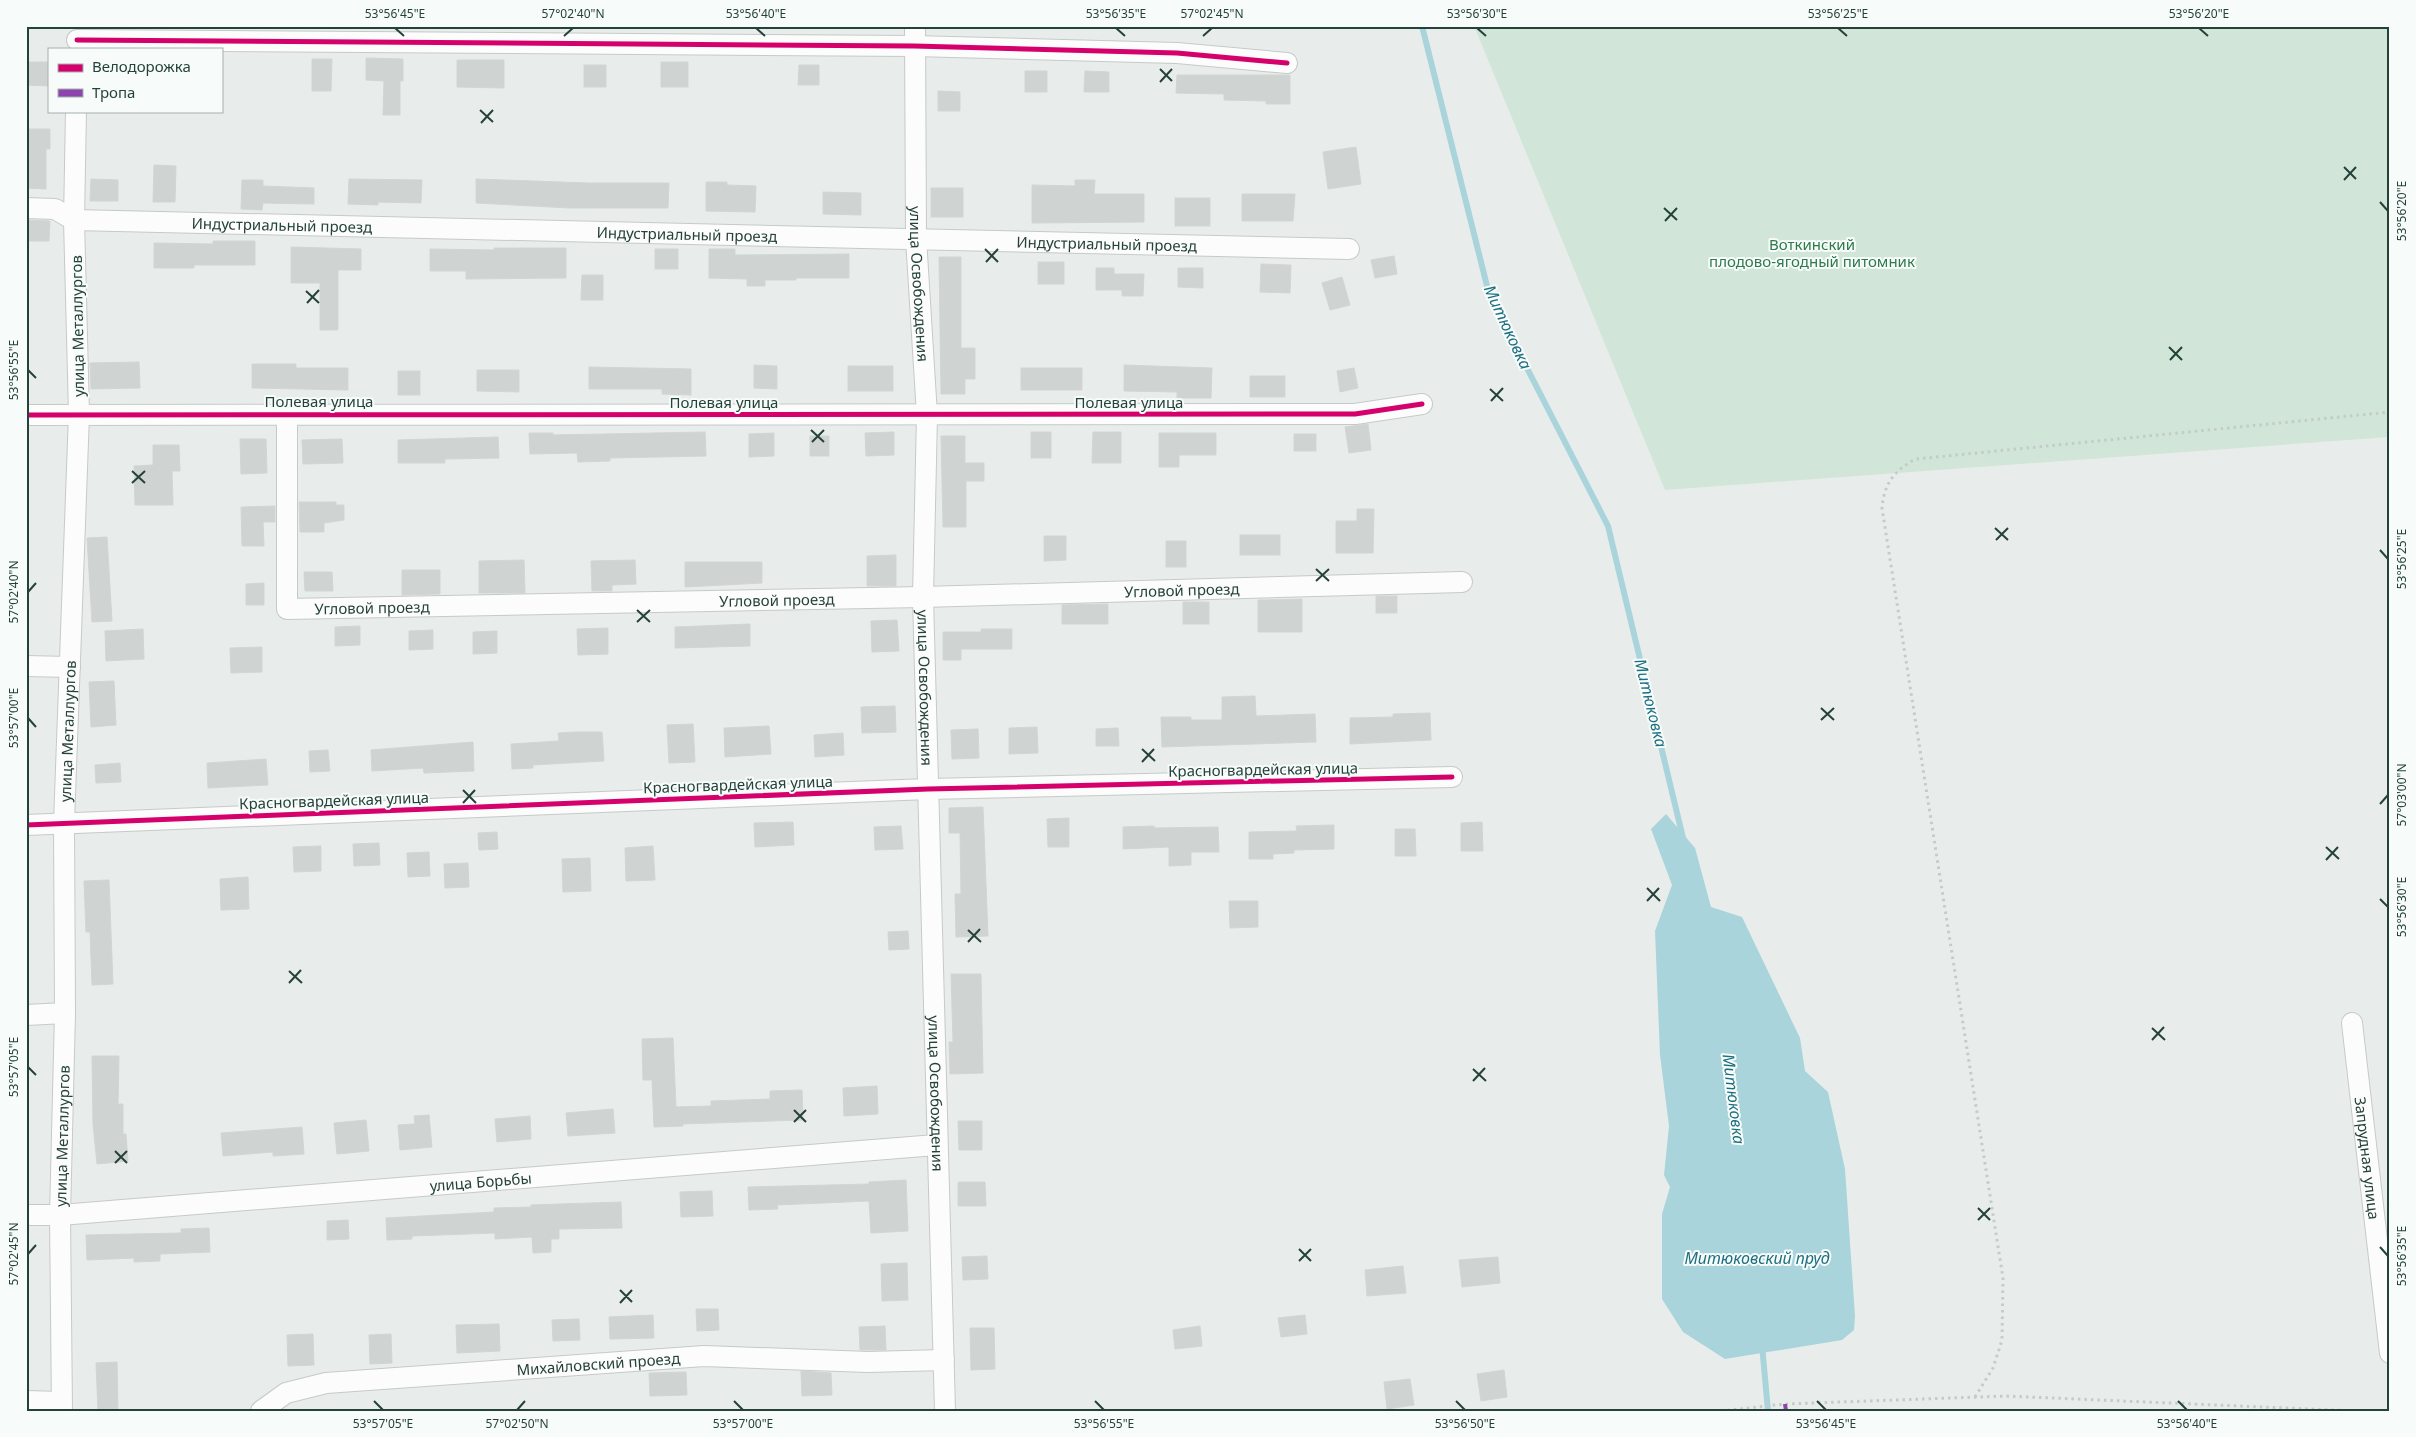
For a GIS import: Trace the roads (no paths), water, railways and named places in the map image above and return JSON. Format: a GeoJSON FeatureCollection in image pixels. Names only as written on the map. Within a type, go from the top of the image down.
{"type":"FeatureCollection","features":[{"type":"Feature","properties":{"kind":"street"},"geometry":{"type":"LineString","coordinates":[[77,38],[914,36],[1177,52],[1287,63]]}},
{"type":"Feature","properties":{"kind":"street","name":"улица Освобождения"},"geometry":{"type":"LineString","coordinates":[[914,36],[916,238],[927,415],[923,597],[936,1145],[945,1411]]}},
{"type":"Feature","properties":{"kind":"street","name":"улица Металлургов"},"geometry":{"type":"LineString","coordinates":[[61,1406],[60,1215],[65,1013],[64,823],[79,414],[74,220],[76,112]]}},
{"type":"Feature","properties":{"kind":"street","name":"Индустриальный проезд"},"geometry":{"type":"LineString","coordinates":[[26,208],[55,208],[74,220],[1349,249]]}},
{"type":"Feature","properties":{"kind":"street","name":"Полевая улица"},"geometry":{"type":"LineString","coordinates":[[26,415],[287,413],[1356,414],[1422,404]]}},
{"type":"Feature","properties":{"kind":"street","name":"Угловой проезд"},"geometry":{"type":"LineString","coordinates":[[287,413],[287,609],[923,597],[1462,582]]}},
{"type":"Feature","properties":{"kind":"street"},"geometry":{"type":"LineString","coordinates":[[26,666],[70,667]]}},
{"type":"Feature","properties":{"kind":"street","name":"Красногвардейская улица"},"geometry":{"type":"LineString","coordinates":[[26,825],[928,789],[1452,777]]}},
{"type":"Feature","properties":{"kind":"street"},"geometry":{"type":"LineString","coordinates":[[26,1015],[65,1013]]}},
{"type":"Feature","properties":{"kind":"street","name":"Запрудная улица"},"geometry":{"type":"LineString","coordinates":[[2352,1023],[2390,1353]]}},
{"type":"Feature","properties":{"kind":"street","name":"улица Борьбы"},"geometry":{"type":"LineString","coordinates":[[26,1215],[60,1215],[936,1145]]}},
{"type":"Feature","properties":{"kind":"street","name":"Михайловский проезд"},"geometry":{"type":"LineString","coordinates":[[261,1411],[286,1393],[336,1382],[704,1356],[868,1362],[944,1360]]}},
{"type":"Feature","properties":{"kind":"street"},"geometry":{"type":"LineString","coordinates":[[26,1401],[61,1406]]}},
{"type":"Feature","properties":{"kind":"water","name":"Митюковский пруд"},"geometry":{"type":"Polygon","coordinates":[[[1666,814],[1695,848],[1711,907],[1742,917],[1800,1038],[1805,1071],[1828,1092],[1845,1169],[1855,1316],[1854,1330],[1842,1340],[1725,1359],[1683,1332],[1662,1299],[1662,1214],[1670,1187],[1664,1175],[1669,1126],[1660,1055],[1655,931],[1672,885],[1651,829],[1666,814]]]}},
{"type":"Feature","properties":{"kind":"waterway","name":"Митюковка"},"geometry":{"type":"LineString","coordinates":[[1422,26],[1489,294],[1608,526],[1684,842]]}},
{"type":"Feature","properties":{"kind":"waterway","name":"Митюковка"},"geometry":{"type":"LineString","coordinates":[[1762,1345],[1768,1411]]}},
{"type":"Feature","properties":{"kind":"park label","name":"Воткинский плодово-ягодный питомник"},"geometry":{"type":"Point","coordinates":[1812,252]}}]}
